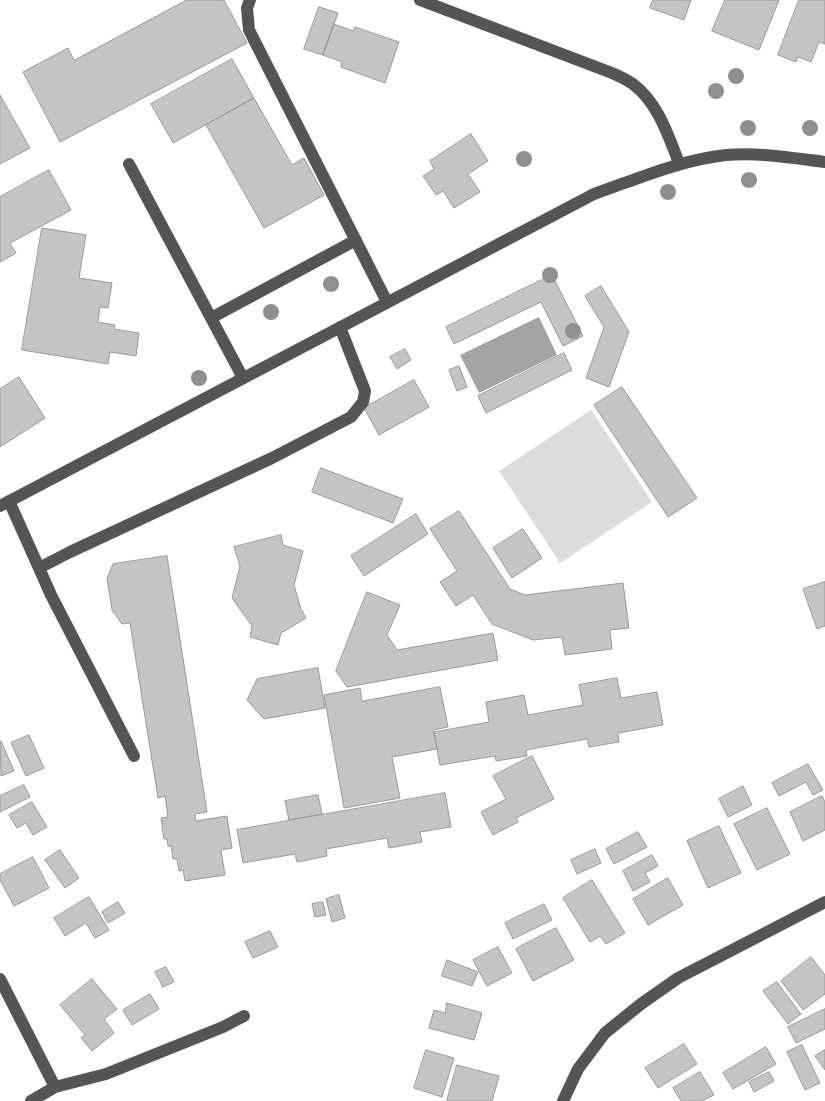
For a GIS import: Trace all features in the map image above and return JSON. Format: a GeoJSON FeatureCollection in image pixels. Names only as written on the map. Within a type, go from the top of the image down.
{"type":"FeatureCollection","features":[{"type":"Feature","properties":{"kind":"street"},"geometry":{"type":"LineString","coordinates":[[250,0],[247,8],[249,30],[387,302]]}},
{"type":"Feature","properties":{"kind":"street"},"geometry":{"type":"LineString","coordinates":[[420,0],[612,73],[632,84],[649,100],[664,125],[679,163]]}},
{"type":"Feature","properties":{"kind":"street"},"geometry":{"type":"LineString","coordinates":[[134,756],[4,503],[594,194],[679,163],[727,155],[777,156],[825,162]]}},
{"type":"Feature","properties":{"kind":"street"},"geometry":{"type":"LineString","coordinates":[[129,164],[243,378]]}},
{"type":"Feature","properties":{"kind":"street"},"geometry":{"type":"LineString","coordinates":[[211,318],[356,240]]}},
{"type":"Feature","properties":{"kind":"street"},"geometry":{"type":"LineString","coordinates":[[39,568],[272,458],[351,416],[362,402],[365,391],[340,327]]}},
{"type":"Feature","properties":{"kind":"street"},"geometry":{"type":"LineString","coordinates":[[563,1101],[578,1069],[605,1032],[641,1004],[678,978],[825,902]]}},
{"type":"Feature","properties":{"kind":"street"},"geometry":{"type":"LineString","coordinates":[[0,979],[56,1087]]}},
{"type":"Feature","properties":{"kind":"street"},"geometry":{"type":"LineString","coordinates":[[31,1101],[56,1087],[106,1074],[214,1031],[244,1016]]}},
{"type":"Feature","properties":{"kind":"shaded area"},"geometry":{"type":"Polygon","coordinates":[[[539,317],[557,355],[479,393],[460,355],[539,317]]]}},
{"type":"Feature","properties":{"kind":"shaded area"},"geometry":{"type":"Polygon","coordinates":[[[591,410],[652,502],[560,563],[499,471],[591,410]]]}},
{"type":"Feature","properties":{"kind":"building"},"geometry":{"type":"Polygon","coordinates":[[[187,0],[224,0],[247,43],[60,142],[23,72],[68,48],[74,60],[187,0]]]}},
{"type":"Feature","properties":{"kind":"building"},"geometry":{"type":"Polygon","coordinates":[[[653,0],[691,0],[684,20],[650,8],[653,0]]]}},
{"type":"Feature","properties":{"kind":"building"},"geometry":{"type":"Polygon","coordinates":[[[725,0],[779,0],[759,50],[712,31],[725,0]]]}},
{"type":"Feature","properties":{"kind":"building"},"geometry":{"type":"Polygon","coordinates":[[[799,0],[825,0],[825,44],[819,42],[811,62],[798,57],[796,62],[778,55],[799,0]]]}},
{"type":"Feature","properties":{"kind":"building"},"geometry":{"type":"Polygon","coordinates":[[[319,7],[338,13],[323,55],[304,49],[319,7]]]}},
{"type":"Feature","properties":{"kind":"building"},"geometry":{"type":"Polygon","coordinates":[[[334,24],[353,31],[355,27],[399,42],[385,83],[341,67],[342,62],[323,55],[334,24]]]}},
{"type":"Feature","properties":{"kind":"building"},"geometry":{"type":"Polygon","coordinates":[[[232,59],[254,98],[173,143],[151,104],[232,59]]]}},
{"type":"Feature","properties":{"kind":"building"},"geometry":{"type":"Polygon","coordinates":[[[0,95],[30,148],[0,164],[0,95]]]}},
{"type":"Feature","properties":{"kind":"building"},"geometry":{"type":"Polygon","coordinates":[[[254,98],[292,165],[304,158],[324,195],[264,228],[206,125],[254,98]]]}},
{"type":"Feature","properties":{"kind":"building"},"geometry":{"type":"Polygon","coordinates":[[[471,134],[488,161],[468,174],[480,192],[454,208],[443,191],[436,195],[423,176],[434,169],[430,161],[471,134]]]}},
{"type":"Feature","properties":{"kind":"building"},"geometry":{"type":"Polygon","coordinates":[[[49,170],[71,210],[10,243],[16,253],[0,262],[0,197],[49,170]]]}},
{"type":"Feature","properties":{"kind":"building"},"geometry":{"type":"Polygon","coordinates":[[[42,228],[86,235],[79,278],[112,283],[108,308],[100,307],[98,322],[115,325],[114,329],[139,333],[136,356],[110,352],[108,364],[22,350],[42,228]]]}},
{"type":"Feature","properties":{"kind":"building"},"geometry":{"type":"Polygon","coordinates":[[[552,275],[583,336],[563,346],[541,302],[454,344],[446,327],[552,275]]]}},
{"type":"Feature","properties":{"kind":"building"},"geometry":{"type":"Polygon","coordinates":[[[601,286],[629,332],[609,387],[586,378],[604,327],[585,296],[601,286]]]}},
{"type":"Feature","properties":{"kind":"building"},"geometry":{"type":"Polygon","coordinates":[[[405,349],[411,360],[397,369],[390,357],[405,349]]]}},
{"type":"Feature","properties":{"kind":"building"},"geometry":{"type":"Polygon","coordinates":[[[564,353],[572,370],[486,413],[478,396],[564,353]]]}},
{"type":"Feature","properties":{"kind":"building"},"geometry":{"type":"Polygon","coordinates":[[[459,366],[467,387],[457,391],[449,370],[459,366]]]}},
{"type":"Feature","properties":{"kind":"building"},"geometry":{"type":"Polygon","coordinates":[[[19,377],[45,418],[0,447],[0,389],[19,377]]]}},
{"type":"Feature","properties":{"kind":"building"},"geometry":{"type":"Polygon","coordinates":[[[414,380],[429,407],[379,435],[364,408],[414,380]]]}},
{"type":"Feature","properties":{"kind":"building"},"geometry":{"type":"Polygon","coordinates":[[[622,387],[697,498],[668,517],[594,405],[622,387]]]}},
{"type":"Feature","properties":{"kind":"building"},"geometry":{"type":"Polygon","coordinates":[[[321,468],[403,499],[393,523],[312,492],[321,468]]]}},
{"type":"Feature","properties":{"kind":"building"},"geometry":{"type":"Polygon","coordinates":[[[459,511],[510,589],[525,595],[623,583],[629,628],[610,630],[612,649],[565,655],[562,637],[533,640],[492,624],[473,595],[456,606],[440,582],[457,571],[430,529],[459,511]]]}},
{"type":"Feature","properties":{"kind":"building"},"geometry":{"type":"Polygon","coordinates":[[[416,514],[428,534],[364,576],[351,556],[416,514]]]}},
{"type":"Feature","properties":{"kind":"building"},"geometry":{"type":"Polygon","coordinates":[[[523,529],[542,558],[512,578],[493,548],[523,529]]]}},
{"type":"Feature","properties":{"kind":"building"},"geometry":{"type":"Polygon","coordinates":[[[281,535],[283,545],[303,551],[294,585],[301,609],[306,618],[281,633],[278,645],[250,637],[252,626],[232,598],[240,566],[234,547],[281,535]]]}},
{"type":"Feature","properties":{"kind":"building"},"geometry":{"type":"Polygon","coordinates":[[[167,556],[207,812],[195,814],[196,821],[227,816],[232,848],[221,850],[225,875],[185,881],[183,870],[179,871],[177,859],[173,859],[171,846],[168,846],[167,839],[164,839],[161,818],[168,817],[165,796],[158,798],[130,623],[122,624],[112,610],[107,578],[113,564],[167,556]]]}},
{"type":"Feature","properties":{"kind":"building"},"geometry":{"type":"Polygon","coordinates":[[[825,582],[825,626],[817,629],[803,589],[825,582]]]}},
{"type":"Feature","properties":{"kind":"building"},"geometry":{"type":"Polygon","coordinates":[[[367,592],[400,605],[387,635],[397,650],[493,633],[498,660],[347,687],[336,671],[367,592]]]}},
{"type":"Feature","properties":{"kind":"building"},"geometry":{"type":"Polygon","coordinates":[[[318,668],[325,708],[264,719],[247,700],[257,679],[318,668]]]}},
{"type":"Feature","properties":{"kind":"building"},"geometry":{"type":"Polygon","coordinates":[[[617,678],[621,698],[657,692],[663,725],[618,733],[619,742],[589,747],[587,739],[526,750],[527,756],[496,761],[495,756],[440,765],[434,732],[489,722],[486,702],[524,695],[528,715],[583,705],[579,685],[617,678]]]}},
{"type":"Feature","properties":{"kind":"building"},"geometry":{"type":"Polygon","coordinates":[[[440,687],[448,727],[433,730],[437,749],[392,757],[400,798],[344,808],[324,695],[360,688],[362,701],[440,687]]]}},
{"type":"Feature","properties":{"kind":"building"},"geometry":{"type":"Polygon","coordinates":[[[29,735],[44,768],[26,776],[11,743],[29,735]]]}},
{"type":"Feature","properties":{"kind":"building"},"geometry":{"type":"Polygon","coordinates":[[[0,742],[14,771],[1,776],[0,742]]]}},
{"type":"Feature","properties":{"kind":"building"},"geometry":{"type":"Polygon","coordinates":[[[532,756],[554,799],[516,818],[518,822],[493,835],[481,812],[506,799],[493,776],[532,756]]]}},
{"type":"Feature","properties":{"kind":"building"},"geometry":{"type":"Polygon","coordinates":[[[808,764],[823,790],[813,795],[806,782],[779,796],[772,783],[808,764]]]}},
{"type":"Feature","properties":{"kind":"building"},"geometry":{"type":"Polygon","coordinates":[[[24,785],[30,797],[0,812],[0,796],[24,785]]]}},
{"type":"Feature","properties":{"kind":"building"},"geometry":{"type":"Polygon","coordinates":[[[743,786],[752,805],[728,817],[719,799],[743,786]]]}},
{"type":"Feature","properties":{"kind":"building"},"geometry":{"type":"Polygon","coordinates":[[[445,793],[451,827],[420,832],[422,842],[389,848],[387,838],[326,849],[327,856],[297,862],[295,854],[243,863],[237,830],[445,793]]]}},
{"type":"Feature","properties":{"kind":"building"},"geometry":{"type":"Polygon","coordinates":[[[318,795],[322,814],[289,820],[285,801],[318,795]]]}},
{"type":"Feature","properties":{"kind":"building"},"geometry":{"type":"Polygon","coordinates":[[[822,796],[825,802],[825,830],[803,841],[790,812],[822,796]]]}},
{"type":"Feature","properties":{"kind":"building"},"geometry":{"type":"Polygon","coordinates":[[[32,802],[47,827],[33,835],[26,823],[17,828],[9,815],[32,802]]]}},
{"type":"Feature","properties":{"kind":"building"},"geometry":{"type":"Polygon","coordinates":[[[767,808],[790,854],[757,870],[734,824],[767,808]]]}},
{"type":"Feature","properties":{"kind":"building"},"geometry":{"type":"Polygon","coordinates":[[[719,826],[741,873],[708,888],[687,841],[719,826]]]}},
{"type":"Feature","properties":{"kind":"building"},"geometry":{"type":"Polygon","coordinates":[[[638,832],[647,847],[614,864],[606,849],[638,832]]]}},
{"type":"Feature","properties":{"kind":"building"},"geometry":{"type":"Polygon","coordinates":[[[595,849],[601,863],[577,874],[571,860],[595,849]]]}},
{"type":"Feature","properties":{"kind":"building"},"geometry":{"type":"Polygon","coordinates":[[[60,850],[79,878],[65,888],[45,860],[60,850]]]}},
{"type":"Feature","properties":{"kind":"building"},"geometry":{"type":"Polygon","coordinates":[[[652,855],[658,866],[645,873],[650,882],[633,891],[623,871],[652,855]]]}},
{"type":"Feature","properties":{"kind":"building"},"geometry":{"type":"Polygon","coordinates":[[[33,857],[49,888],[14,906],[0,880],[0,874],[33,857]]]}},
{"type":"Feature","properties":{"kind":"building"},"geometry":{"type":"Polygon","coordinates":[[[668,878],[683,905],[648,925],[633,899],[668,878]]]}},
{"type":"Feature","properties":{"kind":"building"},"geometry":{"type":"Polygon","coordinates":[[[592,880],[625,933],[606,944],[600,936],[590,942],[563,898],[592,880]]]}},
{"type":"Feature","properties":{"kind":"building"},"geometry":{"type":"Polygon","coordinates":[[[339,895],[345,918],[332,922],[326,899],[339,895]]]}},
{"type":"Feature","properties":{"kind":"building"},"geometry":{"type":"Polygon","coordinates":[[[89,897],[109,930],[95,938],[86,923],[65,936],[54,918],[89,897]]]}},
{"type":"Feature","properties":{"kind":"building"},"geometry":{"type":"Polygon","coordinates":[[[118,902],[125,913],[108,923],[102,912],[118,902]]]}},
{"type":"Feature","properties":{"kind":"building"},"geometry":{"type":"Polygon","coordinates":[[[323,902],[326,915],[315,917],[312,904],[323,902]]]}},
{"type":"Feature","properties":{"kind":"building"},"geometry":{"type":"Polygon","coordinates":[[[544,904],[552,920],[513,939],[505,923],[544,904]]]}},
{"type":"Feature","properties":{"kind":"building"},"geometry":{"type":"Polygon","coordinates":[[[556,928],[574,960],[533,981],[516,949],[556,928]]]}},
{"type":"Feature","properties":{"kind":"building"},"geometry":{"type":"Polygon","coordinates":[[[270,931],[278,947],[253,958],[245,942],[270,931]]]}},
{"type":"Feature","properties":{"kind":"building"},"geometry":{"type":"Polygon","coordinates":[[[498,947],[512,973],[487,986],[473,960],[498,947]]]}},
{"type":"Feature","properties":{"kind":"building"},"geometry":{"type":"Polygon","coordinates":[[[811,957],[825,975],[825,994],[803,1010],[781,981],[811,957]]]}},
{"type":"Feature","properties":{"kind":"building"},"geometry":{"type":"Polygon","coordinates":[[[447,960],[478,972],[472,986],[442,976],[447,960]]]}},
{"type":"Feature","properties":{"kind":"building"},"geometry":{"type":"Polygon","coordinates":[[[166,967],[174,982],[163,987],[155,972],[166,967]]]}},
{"type":"Feature","properties":{"kind":"building"},"geometry":{"type":"Polygon","coordinates":[[[92,979],[117,1009],[104,1019],[114,1033],[92,1051],[81,1038],[85,1035],[60,1005],[92,979]]]}},
{"type":"Feature","properties":{"kind":"building"},"geometry":{"type":"Polygon","coordinates":[[[777,982],[801,1014],[788,1024],[763,991],[777,982]]]}},
{"type":"Feature","properties":{"kind":"building"},"geometry":{"type":"Polygon","coordinates":[[[150,994],[159,1009],[132,1025],[123,1010],[150,994]]]}},
{"type":"Feature","properties":{"kind":"building"},"geometry":{"type":"Polygon","coordinates":[[[447,1003],[482,1013],[474,1040],[429,1028],[434,1010],[445,1013],[447,1003]]]}},
{"type":"Feature","properties":{"kind":"building"},"geometry":{"type":"Polygon","coordinates":[[[825,1009],[825,1029],[796,1043],[788,1027],[825,1009]]]}},
{"type":"Feature","properties":{"kind":"building"},"geometry":{"type":"Polygon","coordinates":[[[684,1044],[697,1064],[658,1088],[645,1068],[684,1044]]]}},
{"type":"Feature","properties":{"kind":"building"},"geometry":{"type":"Polygon","coordinates":[[[802,1045],[820,1083],[805,1090],[787,1052],[802,1045]]]}},
{"type":"Feature","properties":{"kind":"building"},"geometry":{"type":"Polygon","coordinates":[[[766,1047],[776,1064],[733,1089],[723,1073],[766,1047]]]}},
{"type":"Feature","properties":{"kind":"building"},"geometry":{"type":"Polygon","coordinates":[[[426,1050],[454,1058],[442,1097],[414,1088],[426,1050]]]}},
{"type":"Feature","properties":{"kind":"building"},"geometry":{"type":"Polygon","coordinates":[[[825,1050],[825,1070],[815,1056],[825,1050]]]}},
{"type":"Feature","properties":{"kind":"building"},"geometry":{"type":"Polygon","coordinates":[[[457,1065],[499,1076],[492,1101],[447,1101],[457,1065]]]}},
{"type":"Feature","properties":{"kind":"building"},"geometry":{"type":"Polygon","coordinates":[[[700,1072],[714,1095],[702,1101],[681,1101],[673,1088],[700,1072]]]}},
{"type":"Feature","properties":{"kind":"building"},"geometry":{"type":"Polygon","coordinates":[[[769,1072],[774,1081],[754,1092],[749,1082],[769,1072]]]}}]}
